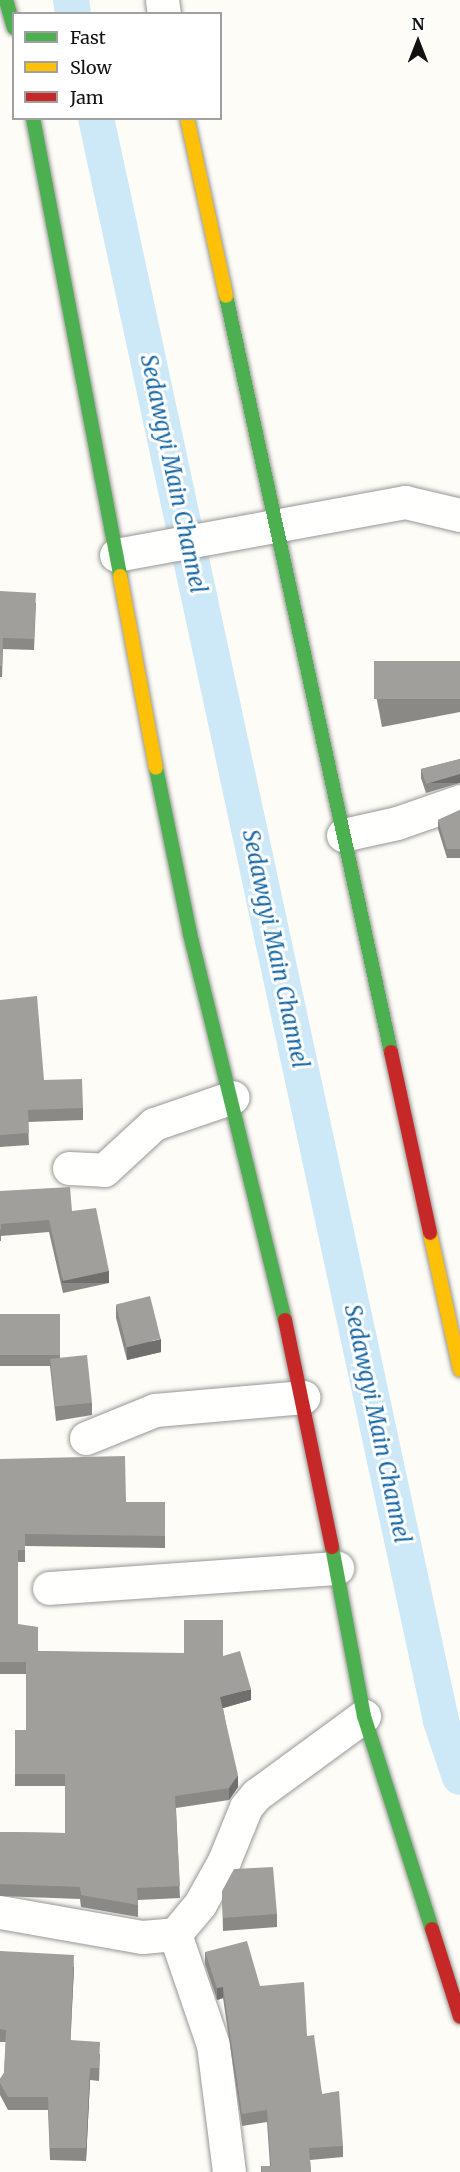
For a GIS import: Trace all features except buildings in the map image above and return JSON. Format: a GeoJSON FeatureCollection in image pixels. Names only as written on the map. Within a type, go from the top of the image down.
{"type":"FeatureCollection","features":[{"type":"Feature","properties":{"kind":"street"},"geometry":{"type":"LineString","coordinates":[[6,0],[12,21]]}},
{"type":"Feature","properties":{"kind":"street"},"geometry":{"type":"LineString","coordinates":[[33,120],[187,922],[233,1097],[303,1397],[364,1716],[460,2017]]}},
{"type":"Feature","properties":{"kind":"street"},"geometry":{"type":"LineString","coordinates":[[187,120],[460,1370]]}},
{"type":"Feature","properties":{"kind":"street"},"geometry":{"type":"LineString","coordinates":[[116,555],[275,524],[460,495]]}},
{"type":"Feature","properties":{"kind":"street"},"geometry":{"type":"LineString","coordinates":[[405,502],[460,515]]}},
{"type":"Feature","properties":{"kind":"street"},"geometry":{"type":"LineString","coordinates":[[343,835],[398,823],[460,801]]}},
{"type":"Feature","properties":{"kind":"street"},"geometry":{"type":"LineString","coordinates":[[69,1168],[104,1170],[154,1124],[233,1097]]}},
{"type":"Feature","properties":{"kind":"street"},"geometry":{"type":"LineString","coordinates":[[86,1438],[155,1410],[303,1397]]}},
{"type":"Feature","properties":{"kind":"street"},"geometry":{"type":"LineString","coordinates":[[49,1588],[336,1568]]}},
{"type":"Feature","properties":{"kind":"street"},"geometry":{"type":"LineString","coordinates":[[0,1912],[142,1937],[175,1934],[200,1904],[224,1861],[246,1807],[256,1795],[364,1716]]}},
{"type":"Feature","properties":{"kind":"street"},"geometry":{"type":"LineString","coordinates":[[175,1934],[213,2045],[229,2172]]}},
{"type":"Feature","properties":{"kind":"waterway","name":"Sedawgyi Main Channel"},"geometry":{"type":"LineString","coordinates":[[71,0],[73,12]]}},
{"type":"Feature","properties":{"kind":"waterway","name":"Sedawgyi Main Channel"},"geometry":{"type":"LineString","coordinates":[[96,120],[441,1721],[460,1777]]}},
{"type":"Feature","properties":{"kind":"traffic: fast"},"geometry":{"type":"LineString","coordinates":[[6,0],[12,21]]}},
{"type":"Feature","properties":{"kind":"traffic: fast"},"geometry":{"type":"LineString","coordinates":[[33,120],[120,576]]}},
{"type":"Feature","properties":{"kind":"traffic: fast"},"geometry":{"type":"LineString","coordinates":[[226,296],[391,1052]]}},
{"type":"Feature","properties":{"kind":"traffic: fast"},"geometry":{"type":"LineString","coordinates":[[156,768],[190,934],[285,1320]]}},
{"type":"Feature","properties":{"kind":"traffic: fast"},"geometry":{"type":"LineString","coordinates":[[332,1547],[364,1716],[432,1929]]}},
{"type":"Feature","properties":{"kind":"traffic: slow"},"geometry":{"type":"LineString","coordinates":[[187,120],[226,296]]}},
{"type":"Feature","properties":{"kind":"traffic: slow"},"geometry":{"type":"LineString","coordinates":[[120,576],[156,768]]}},
{"type":"Feature","properties":{"kind":"traffic: slow"},"geometry":{"type":"LineString","coordinates":[[430,1233],[460,1370]]}},
{"type":"Feature","properties":{"kind":"traffic: jam"},"geometry":{"type":"LineString","coordinates":[[391,1052],[430,1233]]}},
{"type":"Feature","properties":{"kind":"traffic: jam"},"geometry":{"type":"LineString","coordinates":[[285,1320],[332,1547]]}},
{"type":"Feature","properties":{"kind":"traffic: jam"},"geometry":{"type":"LineString","coordinates":[[432,1929],[460,2017]]}}]}
